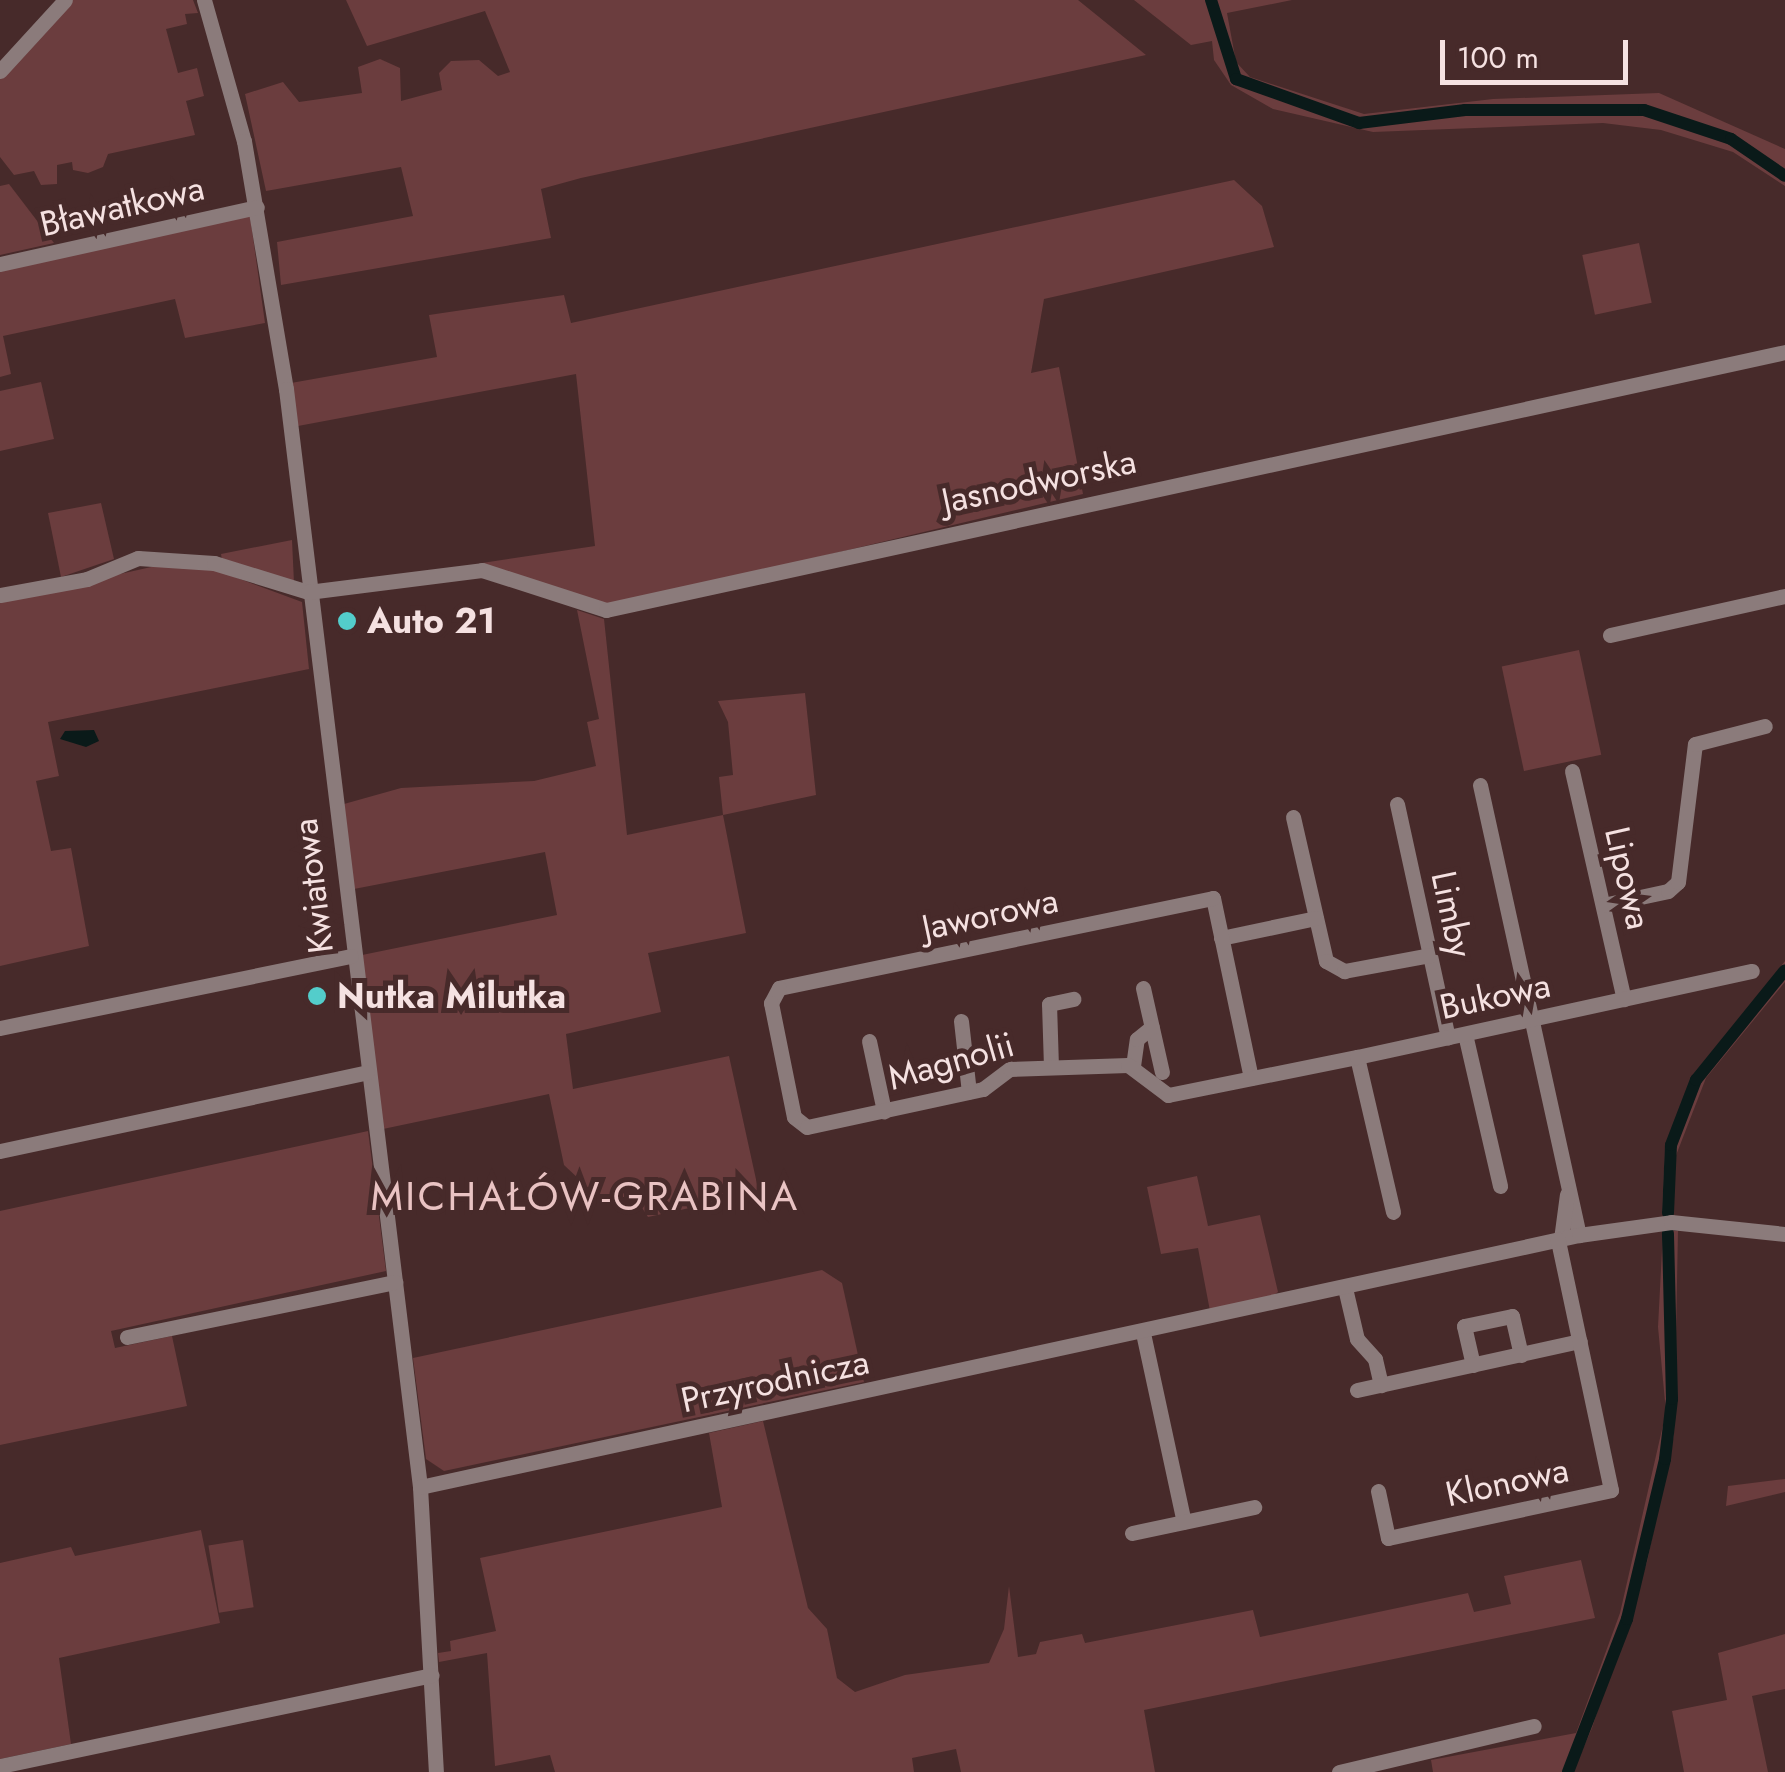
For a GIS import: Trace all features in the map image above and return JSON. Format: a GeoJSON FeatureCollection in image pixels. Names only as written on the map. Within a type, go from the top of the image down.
{"type":"FeatureCollection","features":[{"type":"Feature","properties":{"kind":"street"},"geometry":{"type":"LineString","coordinates":[[0,71],[66,0]]}},
{"type":"Feature","properties":{"kind":"street","name":"Kwiatowa"},"geometry":{"type":"LineString","coordinates":[[204,0],[233,90],[257,207],[308,592],[420,1487],[436,1772]]}},
{"type":"Feature","properties":{"kind":"street","name":"Bławatkowa"},"geometry":{"type":"LineString","coordinates":[[0,264],[257,207]]}},
{"type":"Feature","properties":{"kind":"street","name":"Jasnodworska"},"geometry":{"type":"LineString","coordinates":[[308,592],[471,569],[594,610],[624,608],[1785,352]]}},
{"type":"Feature","properties":{"kind":"street"},"geometry":{"type":"LineString","coordinates":[[0,595],[87,579],[138,558],[214,563],[308,592]]}},
{"type":"Feature","properties":{"kind":"street"},"geometry":{"type":"LineString","coordinates":[[1610,635],[1785,596]]}},
{"type":"Feature","properties":{"kind":"street"},"geometry":{"type":"LineString","coordinates":[[1603,905],[1668,891],[1678,882],[1695,744],[1765,726]]}},
{"type":"Feature","properties":{"kind":"street","name":"Lipowa"},"geometry":{"type":"LineString","coordinates":[[1572,771],[1624,999]]}},
{"type":"Feature","properties":{"kind":"street"},"geometry":{"type":"LineString","coordinates":[[1480,785],[1578,1235]]}},
{"type":"Feature","properties":{"kind":"street","name":"Limby"},"geometry":{"type":"LineString","coordinates":[[1397,804],[1430,954],[1500,1186]]}},
{"type":"Feature","properties":{"kind":"street"},"geometry":{"type":"LineString","coordinates":[[1294,817],[1326,960],[1344,971],[1430,954]]}},
{"type":"Feature","properties":{"kind":"street","name":"Jaworowa"},"geometry":{"type":"LineString","coordinates":[[779,988],[1213,898],[1221,938]]}},
{"type":"Feature","properties":{"kind":"street"},"geometry":{"type":"LineString","coordinates":[[1152,1028],[1136,1039],[1133,1066],[1168,1094],[1251,1078],[1221,938],[1316,918]]}},
{"type":"Feature","properties":{"kind":"street"},"geometry":{"type":"LineString","coordinates":[[0,1028],[351,956]]}},
{"type":"Feature","properties":{"kind":"street","name":"Bukowa"},"geometry":{"type":"LineString","coordinates":[[1251,1078],[1752,971]]}},
{"type":"Feature","properties":{"kind":"street","name":"Magnolii"},"geometry":{"type":"LineString","coordinates":[[779,988],[771,1003],[798,1123],[884,1111],[968,1092],[1010,1069],[1133,1066]]}},
{"type":"Feature","properties":{"kind":"street"},"geometry":{"type":"LineString","coordinates":[[1143,988],[1162,1072]]}},
{"type":"Feature","properties":{"kind":"street"},"geometry":{"type":"LineString","coordinates":[[1051,1067],[1048,1004],[1073,999]]}},
{"type":"Feature","properties":{"kind":"street"},"geometry":{"type":"LineString","coordinates":[[961,1021],[968,1092]]}},
{"type":"Feature","properties":{"kind":"street"},"geometry":{"type":"LineString","coordinates":[[869,1041],[884,1111]]}},
{"type":"Feature","properties":{"kind":"street"},"geometry":{"type":"LineString","coordinates":[[1358,1058],[1393,1212]]}},
{"type":"Feature","properties":{"kind":"street"},"geometry":{"type":"LineString","coordinates":[[0,1151],[367,1072]]}},
{"type":"Feature","properties":{"kind":"street"},"geometry":{"type":"LineString","coordinates":[[1560,1240],[1569,1191]]}},
{"type":"Feature","properties":{"kind":"street","name":"Przyrodnicza"},"geometry":{"type":"LineString","coordinates":[[420,1487],[1143,1333],[1578,1235],[1661,1222],[1785,1234]]}},
{"type":"Feature","properties":{"kind":"street","name":"Klonowa"},"geometry":{"type":"LineString","coordinates":[[1378,1491],[1388,1538],[1610,1491],[1612,1476],[1560,1240]]}},
{"type":"Feature","properties":{"kind":"street"},"geometry":{"type":"LineString","coordinates":[[128,1337],[395,1282]]}},
{"type":"Feature","properties":{"kind":"street"},"geometry":{"type":"LineString","coordinates":[[1345,1288],[1357,1339],[1375,1359],[1381,1385]]}},
{"type":"Feature","properties":{"kind":"street"},"geometry":{"type":"LineString","coordinates":[[1473,1365],[1464,1326],[1512,1316],[1521,1355]]}},
{"type":"Feature","properties":{"kind":"street"},"geometry":{"type":"LineString","coordinates":[[1143,1333],[1184,1522]]}},
{"type":"Feature","properties":{"kind":"street"},"geometry":{"type":"LineString","coordinates":[[1357,1390],[1580,1341]]}},
{"type":"Feature","properties":{"kind":"street"},"geometry":{"type":"LineString","coordinates":[[1132,1533],[1254,1507]]}},
{"type":"Feature","properties":{"kind":"street"},"geometry":{"type":"LineString","coordinates":[[0,1766],[431,1676]]}},
{"type":"Feature","properties":{"kind":"street"},"geometry":{"type":"LineString","coordinates":[[1338,1772],[1534,1726]]}},
{"type":"Feature","properties":{"kind":"shaded area"},"geometry":{"type":"Polygon","coordinates":[[[72,0],[193,0],[198,13],[185,14],[187,24],[166,29],[178,73],[197,68],[204,96],[186,101],[195,135],[108,154],[103,167],[88,173],[73,170],[72,162],[57,165],[57,184],[41,185],[34,171],[14,175],[0,157],[0,79],[72,0]]]}},
{"type":"Feature","properties":{"kind":"shaded area"},"geometry":{"type":"Polygon","coordinates":[[[346,0],[1078,0],[1146,55],[581,178],[541,189],[551,238],[281,285],[277,242],[413,216],[401,167],[266,191],[245,94],[283,82],[299,102],[362,93],[358,67],[380,59],[400,68],[401,101],[442,90],[439,73],[451,61],[479,60],[498,76],[510,72],[485,11],[367,46],[346,0]]]}},
{"type":"Feature","properties":{"kind":"shaded area"},"geometry":{"type":"Polygon","coordinates":[[[1134,0],[1292,0],[1227,13],[1236,62],[1250,77],[1364,114],[1493,99],[1659,93],[1785,149],[1785,186],[1733,152],[1661,130],[1603,123],[1373,132],[1273,109],[1231,85],[1214,60],[1212,41],[1191,45],[1134,0]]]}},
{"type":"Feature","properties":{"kind":"shaded area"},"geometry":{"type":"Polygon","coordinates":[[[1234,180],[1262,206],[1274,247],[1044,299],[1031,373],[1059,367],[1083,494],[604,608],[482,563],[595,546],[576,374],[298,426],[291,383],[437,357],[429,315],[564,295],[571,323],[1234,180]]]}},
{"type":"Feature","properties":{"kind":"shaded area"},"geometry":{"type":"Polygon","coordinates":[[[9,184],[54,243],[0,255],[0,186],[9,184]]]}},
{"type":"Feature","properties":{"kind":"shaded area"},"geometry":{"type":"Polygon","coordinates":[[[250,216],[265,323],[185,338],[175,299],[3,336],[11,374],[0,377],[0,271],[250,216]]]}},
{"type":"Feature","properties":{"kind":"shaded area"},"geometry":{"type":"Polygon","coordinates":[[[1639,243],[1652,303],[1595,315],[1582,255],[1639,243]]]}},
{"type":"Feature","properties":{"kind":"shaded area"},"geometry":{"type":"Polygon","coordinates":[[[41,382],[54,439],[0,451],[0,391],[41,382]]]}},
{"type":"Feature","properties":{"kind":"shaded area"},"geometry":{"type":"Polygon","coordinates":[[[101,503],[114,559],[61,577],[48,513],[101,503]]]}},
{"type":"Feature","properties":{"kind":"shaded area"},"geometry":{"type":"Polygon","coordinates":[[[292,540],[294,583],[222,560],[221,554],[292,540]]]}},
{"type":"Feature","properties":{"kind":"shaded area"},"geometry":{"type":"Polygon","coordinates":[[[160,565],[216,570],[302,602],[309,669],[48,722],[59,776],[36,781],[51,851],[71,848],[89,946],[0,966],[0,601],[160,565]]]}},
{"type":"Feature","properties":{"kind":"shaded area"},"geometry":{"type":"Polygon","coordinates":[[[577,610],[604,619],[627,835],[723,815],[746,933],[648,953],[661,1012],[566,1034],[573,1089],[729,1056],[759,1193],[648,1217],[635,1197],[598,1197],[564,1165],[549,1094],[383,1129],[362,955],[557,915],[545,852],[354,889],[344,804],[401,788],[534,781],[596,766],[587,722],[599,719],[577,610]]]}},
{"type":"Feature","properties":{"kind":"shaded area"},"geometry":{"type":"Polygon","coordinates":[[[1579,650],[1601,755],[1524,771],[1502,666],[1579,650]]]}},
{"type":"Feature","properties":{"kind":"shaded area"},"geometry":{"type":"Polygon","coordinates":[[[805,693],[816,795],[723,815],[719,777],[733,775],[728,722],[718,701],[805,693]]]}},
{"type":"Feature","properties":{"kind":"shaded area"},"geometry":{"type":"Polygon","coordinates":[[[94,730],[99,741],[86,747],[60,739],[65,731],[94,730]]]}},
{"type":"Feature","properties":{"kind":"shaded area"},"geometry":{"type":"Polygon","coordinates":[[[1785,961],[1785,982],[1706,1078],[1675,1158],[1673,1213],[1662,1211],[1665,1146],[1689,1085],[1785,961]]]}},
{"type":"Feature","properties":{"kind":"shaded area"},"geometry":{"type":"Polygon","coordinates":[[[368,1131],[386,1271],[111,1331],[115,1348],[172,1336],[187,1406],[0,1445],[0,1211],[368,1131]]]}},
{"type":"Feature","properties":{"kind":"shaded area"},"geometry":{"type":"Polygon","coordinates":[[[1197,1176],[1208,1226],[1260,1215],[1278,1292],[1269,1298],[1210,1311],[1198,1248],[1161,1254],[1147,1187],[1197,1176]]]}},
{"type":"Feature","properties":{"kind":"shaded area"},"geometry":{"type":"Polygon","coordinates":[[[1663,1231],[1678,1231],[1674,1435],[1647,1562],[1592,1728],[1573,1772],[1433,1772],[1431,1760],[1576,1733],[1620,1613],[1666,1412],[1658,1327],[1663,1231]]]}},
{"type":"Feature","properties":{"kind":"shaded area"},"geometry":{"type":"Polygon","coordinates":[[[822,1270],[842,1283],[864,1382],[444,1471],[426,1459],[413,1358],[822,1270]]]}},
{"type":"Feature","properties":{"kind":"shaded area"},"geometry":{"type":"Polygon","coordinates":[[[763,1421],[808,1608],[827,1629],[837,1678],[855,1692],[905,1675],[989,1663],[1004,1629],[1009,1586],[1018,1657],[1036,1654],[1040,1642],[1082,1634],[1085,1643],[1253,1610],[1260,1637],[1468,1593],[1474,1612],[1511,1604],[1504,1576],[1581,1560],[1595,1618],[1144,1710],[1155,1772],[961,1772],[956,1749],[912,1758],[914,1772],[555,1772],[550,1755],[495,1766],[487,1653],[439,1662],[438,1653],[451,1651],[450,1641],[496,1631],[480,1558],[722,1507],[709,1433],[763,1421]]]}},
{"type":"Feature","properties":{"kind":"shaded area"},"geometry":{"type":"Polygon","coordinates":[[[1785,1479],[1785,1492],[1726,1506],[1728,1486],[1785,1479]]]}},
{"type":"Feature","properties":{"kind":"shaded area"},"geometry":{"type":"Polygon","coordinates":[[[201,1530],[220,1623],[59,1658],[71,1744],[0,1759],[0,1563],[71,1547],[75,1556],[201,1530]]]}},
{"type":"Feature","properties":{"kind":"shaded area"},"geometry":{"type":"Polygon","coordinates":[[[243,1540],[254,1607],[219,1613],[208,1545],[243,1540]]]}},
{"type":"Feature","properties":{"kind":"shaded area"},"geometry":{"type":"Polygon","coordinates":[[[1785,1634],[1785,1689],[1752,1696],[1768,1772],[1684,1772],[1672,1711],[1727,1700],[1718,1653],[1785,1634]]]}},
{"type":"Feature","properties":{"kind":"waterway"},"geometry":{"type":"LineString","coordinates":[[1211,0],[1236,79],[1359,123],[1465,110],[1644,110],[1731,139],[1785,176]]}},
{"type":"Feature","properties":{"kind":"waterway"},"geometry":{"type":"LineString","coordinates":[[1668,1213],[1671,1145],[1696,1080],[1785,970]]}},
{"type":"Feature","properties":{"kind":"waterway"},"geometry":{"type":"LineString","coordinates":[[1568,1772],[1627,1619],[1665,1459],[1672,1399],[1668,1233]]}},
{"type":"Feature","properties":{"kind":"place","name":"Auto 21"},"geometry":{"type":"Point","coordinates":[347,621]}},
{"type":"Feature","properties":{"kind":"place","name":"Nutka Milutka"},"geometry":{"type":"Point","coordinates":[317,996]}},
{"type":"Feature","properties":{"kind":"district","name":"MICHAŁÓW-GRABINA"},"geometry":{"type":"Point","coordinates":[585,1196]}}]}
